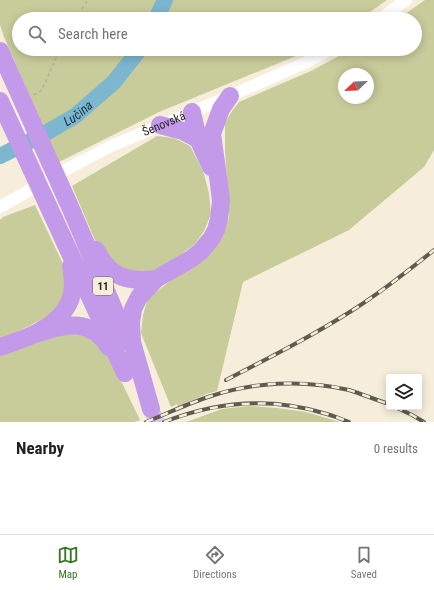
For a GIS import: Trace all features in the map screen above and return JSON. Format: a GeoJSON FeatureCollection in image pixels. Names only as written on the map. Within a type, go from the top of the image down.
{"type":"FeatureCollection","features":[{"type":"Feature","properties":{"kind":"highway","name":"11"},"geometry":{"type":"LineString","coordinates":[[0,51],[70,207],[109,300],[132,370]]}},
{"type":"Feature","properties":{"kind":"highway"},"geometry":{"type":"LineString","coordinates":[[205,136],[230,96]]}},
{"type":"Feature","properties":{"kind":"highway","name":"11"},"geometry":{"type":"LineString","coordinates":[[0,102],[67,245],[77,270],[132,370],[154,416]]}},
{"type":"Feature","properties":{"kind":"highway"},"geometry":{"type":"LineString","coordinates":[[132,370],[130,322],[133,309],[139,297],[156,279],[191,259],[201,251],[211,239],[216,230],[219,219],[219,184],[205,136],[194,111]]}},
{"type":"Feature","properties":{"kind":"highway"},"geometry":{"type":"LineString","coordinates":[[160,125],[205,136]]}},
{"type":"Feature","properties":{"kind":"highway"},"geometry":{"type":"LineString","coordinates":[[70,207],[80,216],[95,249],[110,270],[124,278],[143,281],[156,279]]}},
{"type":"Feature","properties":{"kind":"highway"},"geometry":{"type":"LineString","coordinates":[[35,334],[56,321],[69,305],[73,278],[67,245]]}},
{"type":"Feature","properties":{"kind":"highway"},"geometry":{"type":"LineString","coordinates":[[0,347],[35,334],[67,325],[77,325],[85,327],[98,335],[132,370]]}},
{"type":"Feature","properties":{"kind":"street"},"geometry":{"type":"LineString","coordinates":[[390,12],[406,0]]}},
{"type":"Feature","properties":{"kind":"street","name":"Šenovská"},"geometry":{"type":"LineString","coordinates":[[0,207],[109,147],[230,96],[319,56]]}},
{"type":"Feature","properties":{"kind":"path"},"geometry":{"type":"LineString","coordinates":[[80,12],[88,0]]}},
{"type":"Feature","properties":{"kind":"path"},"geometry":{"type":"LineString","coordinates":[[42,90],[57,56]]}},
{"type":"Feature","properties":{"kind":"green space"},"geometry":{"type":"Polygon","coordinates":[[[0,0],[387,0],[370,12],[12,12],[12,55],[0,25],[0,0]]]}},
{"type":"Feature","properties":{"kind":"green space"},"geometry":{"type":"Polygon","coordinates":[[[425,0],[434,0],[434,150],[424,167],[349,230],[243,282],[217,391],[206,394],[178,407],[177,404],[171,407],[141,333],[143,315],[148,298],[169,282],[223,235],[229,218],[225,123],[239,102],[311,71],[339,56],[422,56],[422,12],[408,12],[425,0]]]}},
{"type":"Feature","properties":{"kind":"green space"},"geometry":{"type":"Polygon","coordinates":[[[12,56],[296,56],[159,112],[59,162],[12,56]]]}},
{"type":"Feature","properties":{"kind":"green space"},"geometry":{"type":"Polygon","coordinates":[[[157,136],[174,138],[190,146],[203,171],[209,193],[211,214],[204,231],[195,244],[179,256],[156,269],[145,273],[130,271],[117,266],[100,252],[72,186],[157,136]]]}},
{"type":"Feature","properties":{"kind":"green space"},"geometry":{"type":"Polygon","coordinates":[[[35,205],[64,266],[68,286],[55,311],[41,320],[10,335],[0,338],[0,220],[3,217],[35,205]]]}},
{"type":"Feature","properties":{"kind":"green space"},"geometry":{"type":"Polygon","coordinates":[[[80,331],[106,350],[140,420],[134,422],[0,422],[0,353],[65,332],[80,331]]]}},
{"type":"Feature","properties":{"kind":"green space"},"geometry":{"type":"Polygon","coordinates":[[[249,406],[306,412],[340,422],[186,422],[222,409],[249,406]]]}},
{"type":"Feature","properties":{"kind":"waterway","name":"Lučina"},"geometry":{"type":"LineString","coordinates":[[159,12],[165,0]]}},
{"type":"Feature","properties":{"kind":"waterway","name":"Lučina"},"geometry":{"type":"LineString","coordinates":[[0,156],[44,134],[75,116],[114,82],[134,56]]}},
{"type":"Feature","properties":{"kind":"railway"},"geometry":{"type":"LineString","coordinates":[[226,380],[338,320],[374,296],[434,250]]}},
{"type":"Feature","properties":{"kind":"railway"},"geometry":{"type":"LineString","coordinates":[[146,422],[208,397],[260,385],[296,383],[314,384],[349,390],[386,403]]}},
{"type":"Feature","properties":{"kind":"railway"},"geometry":{"type":"LineString","coordinates":[[164,422],[203,410],[243,404],[283,405],[303,408],[349,422]]}},
{"type":"Feature","properties":{"kind":"railway"},"geometry":{"type":"LineString","coordinates":[[401,410],[424,422]]}}]}
